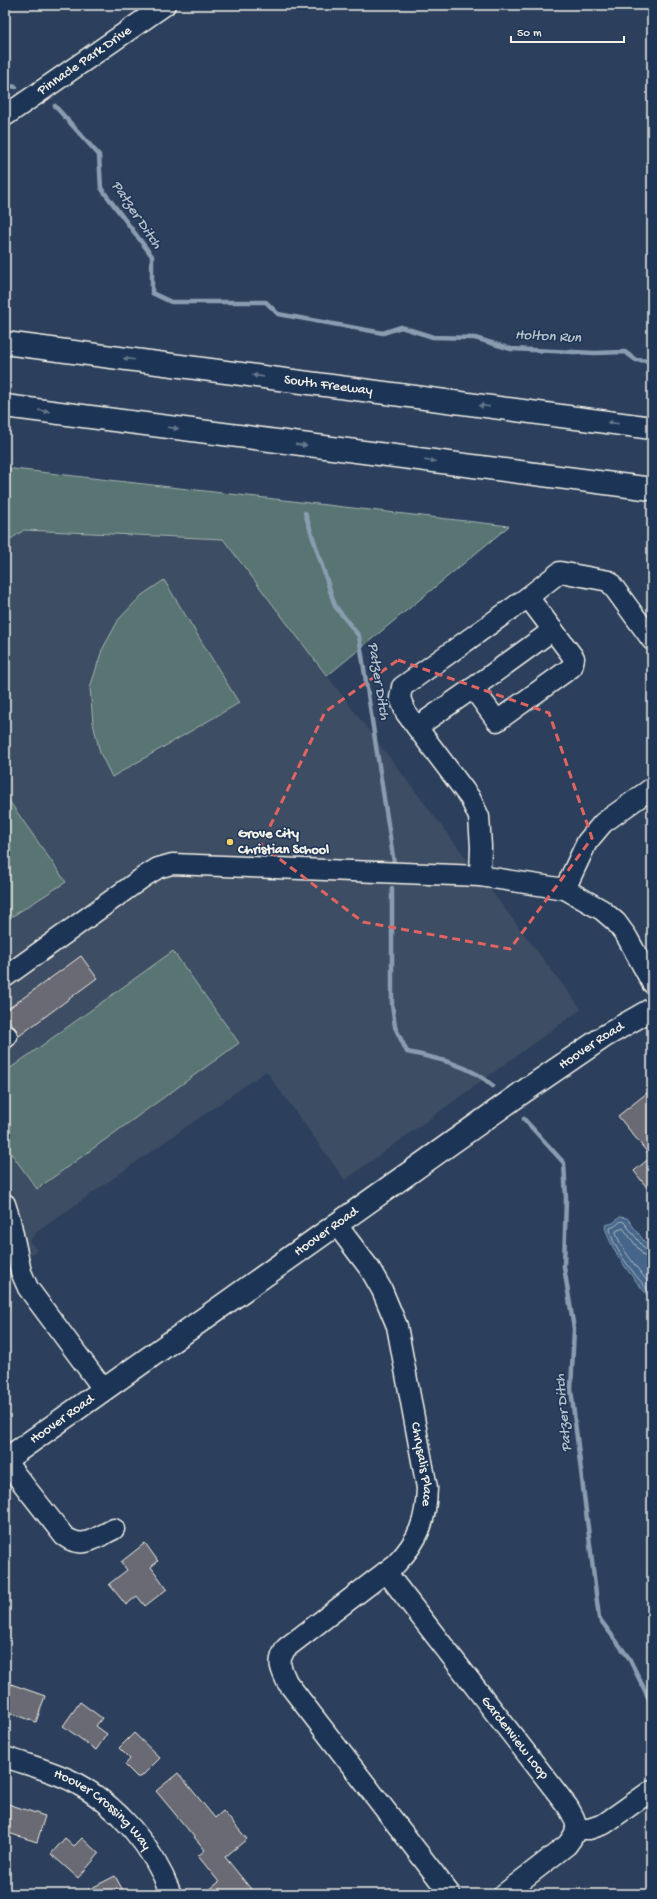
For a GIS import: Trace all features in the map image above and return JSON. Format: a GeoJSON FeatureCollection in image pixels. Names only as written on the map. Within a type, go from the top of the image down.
{"type":"FeatureCollection","features":[{"type":"Feature","properties":{"kind":"main road","name":"South Freeway"},"geometry":{"type":"LineString","coordinates":[[5,343],[652,428]]}},
{"type":"Feature","properties":{"kind":"main road"},"geometry":{"type":"LineString","coordinates":[[5,406],[652,489]]}},
{"type":"Feature","properties":{"kind":"main road","name":"Hoover Road"},"geometry":{"type":"LineString","coordinates":[[5,1461],[336,1224],[598,1040],[652,1009]]}},
{"type":"Feature","properties":{"kind":"street","name":"Pinnacle Park Drive"},"geometry":{"type":"LineString","coordinates":[[5,116],[165,5]]}},
{"type":"Feature","properties":{"kind":"street"},"geometry":{"type":"LineString","coordinates":[[480,876],[481,847],[479,817],[470,798],[406,713],[400,698],[402,687],[528,597],[560,572],[609,581],[652,640]]}},
{"type":"Feature","properties":{"kind":"street"},"geometry":{"type":"LineString","coordinates":[[473,688],[497,721],[572,667],[574,658],[528,597]]}},
{"type":"Feature","properties":{"kind":"street"},"geometry":{"type":"LineString","coordinates":[[417,727],[553,630]]}},
{"type":"Feature","properties":{"kind":"street"},"geometry":{"type":"LineString","coordinates":[[565,889],[587,842],[603,823],[652,788]]}},
{"type":"Feature","properties":{"kind":"street"},"geometry":{"type":"LineString","coordinates":[[5,976],[145,876],[158,868],[172,864],[480,876],[565,889],[602,910],[616,922],[627,937],[652,982]]}},
{"type":"Feature","properties":{"kind":"street"},"geometry":{"type":"LineString","coordinates":[[5,1204],[10,1220],[21,1272],[28,1288],[104,1390]]}},
{"type":"Feature","properties":{"kind":"street","name":"Chrysalis Place"},"geometry":{"type":"LineString","coordinates":[[336,1224],[370,1269],[382,1290],[397,1326],[427,1488],[426,1509],[421,1530],[410,1549],[386,1572],[286,1648],[280,1658],[281,1669],[287,1682],[450,1894]]}},
{"type":"Feature","properties":{"kind":"street"},"geometry":{"type":"LineString","coordinates":[[5,1461],[64,1536],[73,1543],[84,1543],[114,1530]]}},
{"type":"Feature","properties":{"kind":"street","name":"Gardenview Loop"},"geometry":{"type":"LineString","coordinates":[[386,1572],[568,1807],[577,1822],[576,1829]]}},
{"type":"Feature","properties":{"kind":"street","name":"Hoover Crossing Way"},"geometry":{"type":"LineString","coordinates":[[5,1758],[45,1770],[74,1782],[101,1800],[124,1820],[141,1840],[163,1874],[171,1894]]}},
{"type":"Feature","properties":{"kind":"street"},"geometry":{"type":"LineString","coordinates":[[504,1894],[567,1845],[575,1835],[576,1829],[589,1829],[604,1824],[652,1790]]}},
{"type":"Feature","properties":{"kind":"highlighted area"},"geometry":{"type":"Polygon","coordinates":[[[398,660],[549,713],[592,838],[510,949],[363,922],[261,845],[325,712],[398,660]]]}},
{"type":"Feature","properties":{"kind":"shaded area","name":"Grove City Christian School"},"geometry":{"type":"Polygon","coordinates":[[[24,530],[223,539],[581,1009],[345,1180],[266,1071],[38,1231],[29,1241],[37,1250],[5,1274],[5,543],[24,530]]]}},
{"type":"Feature","properties":{"kind":"green space"},"geometry":{"type":"Polygon","coordinates":[[[5,468],[509,526],[327,676],[223,539],[24,530],[5,543],[5,468]]]}},
{"type":"Feature","properties":{"kind":"green space"},"geometry":{"type":"Polygon","coordinates":[[[164,580],[239,703],[112,777],[100,753],[93,723],[90,688],[102,650],[119,619],[142,595],[164,580]]]}},
{"type":"Feature","properties":{"kind":"green space"},"geometry":{"type":"Polygon","coordinates":[[[5,795],[66,882],[5,921],[5,795]]]}},
{"type":"Feature","properties":{"kind":"green space"},"geometry":{"type":"Polygon","coordinates":[[[173,951],[239,1043],[37,1189],[5,1145],[5,1072],[173,951]]]}},
{"type":"Feature","properties":{"kind":"water"},"geometry":{"type":"Polygon","coordinates":[[[620,1217],[627,1218],[652,1252],[652,1301],[631,1275],[613,1248],[609,1238],[605,1227],[606,1225],[613,1223],[620,1217]]]}},
{"type":"Feature","properties":{"kind":"building"},"geometry":{"type":"Polygon","coordinates":[[[81,956],[97,978],[19,1036],[15,1028],[5,1017],[5,1011],[81,956]]]}},
{"type":"Feature","properties":{"kind":"building"},"geometry":{"type":"Polygon","coordinates":[[[652,1089],[652,1194],[634,1171],[651,1157],[618,1116],[652,1089]]]}},
{"type":"Feature","properties":{"kind":"building"},"geometry":{"type":"Polygon","coordinates":[[[145,1543],[158,1561],[151,1567],[167,1589],[145,1606],[137,1596],[126,1605],[109,1584],[127,1570],[121,1562],[145,1543]]]}},
{"type":"Feature","properties":{"kind":"building"},"geometry":{"type":"Polygon","coordinates":[[[11,1684],[45,1696],[36,1722],[5,1711],[5,1702],[11,1684]]]}},
{"type":"Feature","properties":{"kind":"building"},"geometry":{"type":"Polygon","coordinates":[[[80,1702],[102,1718],[96,1726],[107,1734],[96,1750],[63,1726],[80,1702]]]}},
{"type":"Feature","properties":{"kind":"building"},"geometry":{"type":"Polygon","coordinates":[[[134,1733],[160,1758],[141,1777],[137,1777],[125,1765],[130,1759],[119,1748],[134,1733]]]}},
{"type":"Feature","properties":{"kind":"building"},"geometry":{"type":"Polygon","coordinates":[[[178,1773],[215,1818],[223,1811],[247,1839],[225,1857],[255,1894],[204,1894],[219,1882],[198,1856],[205,1850],[156,1791],[178,1773]]]}},
{"type":"Feature","properties":{"kind":"building"},"geometry":{"type":"Polygon","coordinates":[[[8,1804],[45,1816],[37,1842],[5,1832],[5,1814],[8,1804]]]}},
{"type":"Feature","properties":{"kind":"building"},"geometry":{"type":"Polygon","coordinates":[[[65,1838],[74,1846],[82,1838],[99,1854],[78,1878],[51,1854],[65,1838]]]}},
{"type":"Feature","properties":{"kind":"building"},"geometry":{"type":"Polygon","coordinates":[[[115,1876],[125,1894],[80,1894],[115,1876]]]}},
{"type":"Feature","properties":{"kind":"waterway","name":"Patzer Ditch"},"geometry":{"type":"LineString","coordinates":[[5,85],[16,87]]}},
{"type":"Feature","properties":{"kind":"waterway","name":"Patzer Ditch"},"geometry":{"type":"LineString","coordinates":[[55,106],[99,155],[101,188],[152,256],[152,293],[171,302],[266,302],[278,314],[383,333],[401,327],[433,337],[475,338],[511,349],[595,353],[625,352],[636,360],[652,361]]}},
{"type":"Feature","properties":{"kind":"waterway","name":"Patzer Ditch"},"geometry":{"type":"LineString","coordinates":[[305,513],[335,606],[359,636],[394,863]]}},
{"type":"Feature","properties":{"kind":"waterway","name":"Patzer Ditch"},"geometry":{"type":"LineString","coordinates":[[392,888],[392,1004],[395,1027],[407,1052],[453,1063],[474,1073],[493,1086]]}},
{"type":"Feature","properties":{"kind":"waterway","name":"Patzer Ditch"},"geometry":{"type":"LineString","coordinates":[[524,1119],[564,1163],[566,1198],[564,1267],[574,1329],[571,1389],[599,1618],[629,1658],[652,1705]]}},
{"type":"Feature","properties":{"kind":"place","name":"Grove City Christian School"},"geometry":{"type":"Point","coordinates":[230,842]}},
{"type":"Feature","properties":{"kind":"water label","name":"Holton Run"},"geometry":{"type":"Point","coordinates":[548,337]}}]}
